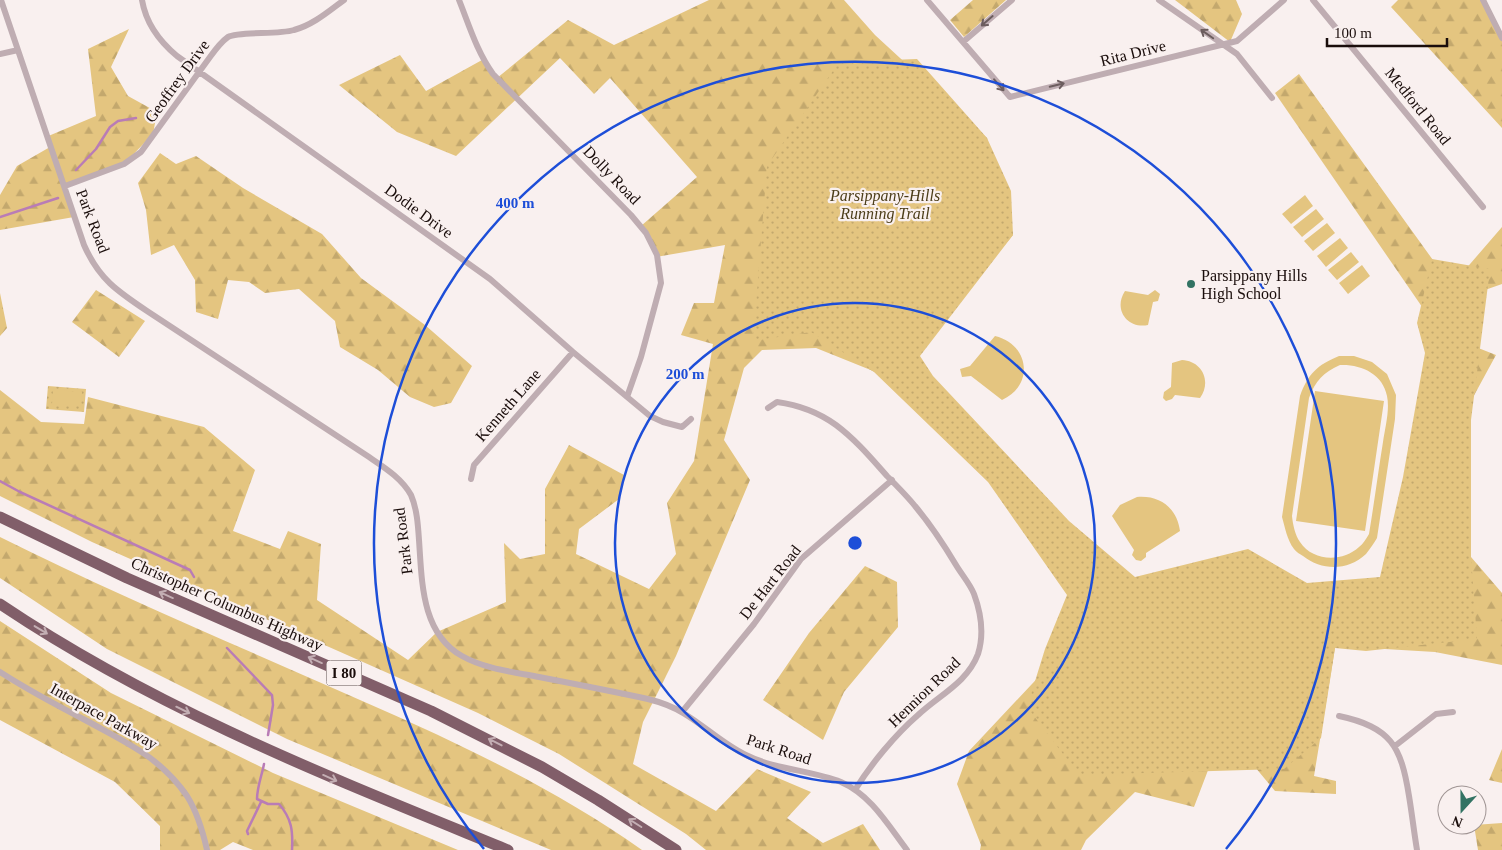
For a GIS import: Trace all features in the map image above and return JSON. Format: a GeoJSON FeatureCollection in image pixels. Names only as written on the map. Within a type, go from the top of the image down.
{"type":"FeatureCollection","features":[{"type":"Feature","properties":{"kind":"highway","name":"Christopher Columbus Highway"},"geometry":{"type":"LineString","coordinates":[[0,517],[127,578],[439,715],[542,766],[676,850]]}},
{"type":"Feature","properties":{"kind":"highway"},"geometry":{"type":"LineString","coordinates":[[0,604],[124,680],[229,733],[339,782],[508,850]]}},
{"type":"Feature","properties":{"kind":"street","name":"Park Road"},"geometry":{"type":"LineString","coordinates":[[1,0],[89,256],[113,288],[366,454],[398,479],[408,490],[416,508],[422,581],[429,615],[438,632],[453,650],[463,656],[496,668],[648,698],[682,712],[732,748],[749,756],[771,765],[841,782],[855,790],[875,808],[906,850]]}},
{"type":"Feature","properties":{"kind":"street","name":"Dodie Drive"},"geometry":{"type":"LineString","coordinates":[[142,0],[152,28],[159,39],[177,56],[490,279],[650,416],[682,427],[691,419]]}},
{"type":"Feature","properties":{"kind":"street","name":"Geoffrey Drive"},"geometry":{"type":"LineString","coordinates":[[65,186],[124,164],[132,159],[148,143],[219,46],[229,37],[293,31],[314,22],[344,0]]}},
{"type":"Feature","properties":{"kind":"street","name":"Dolly Road"},"geometry":{"type":"LineString","coordinates":[[459,0],[485,63],[493,74],[631,215],[646,233],[657,255],[661,283],[660,289],[641,357],[627,397]]}},
{"type":"Feature","properties":{"kind":"street"},"geometry":{"type":"LineString","coordinates":[[927,0],[963,42],[1012,0]]}},
{"type":"Feature","properties":{"kind":"street"},"geometry":{"type":"LineString","coordinates":[[1159,0],[1237,54],[1272,98]]}},
{"type":"Feature","properties":{"kind":"street"},"geometry":{"type":"LineString","coordinates":[[1223,45],[1237,41],[1284,0]]}},
{"type":"Feature","properties":{"kind":"street","name":"Medford Road"},"geometry":{"type":"LineString","coordinates":[[1313,0],[1484,207]]}},
{"type":"Feature","properties":{"kind":"street"},"geometry":{"type":"LineString","coordinates":[[1484,0],[1502,38]]}},
{"type":"Feature","properties":{"kind":"street","name":"Rita Drive"},"geometry":{"type":"LineString","coordinates":[[963,42],[1010,97],[1223,45]]}},
{"type":"Feature","properties":{"kind":"street"},"geometry":{"type":"LineString","coordinates":[[0,54],[18,50]]}},
{"type":"Feature","properties":{"kind":"street","name":"Kenneth Lane"},"geometry":{"type":"LineString","coordinates":[[471,479],[474,465],[573,352]]}},
{"type":"Feature","properties":{"kind":"street","name":"Hennion Road"},"geometry":{"type":"LineString","coordinates":[[768,408],[777,402],[802,407],[818,414],[851,437],[916,506],[938,536],[971,586],[978,611],[982,630],[981,643],[972,666],[966,675],[917,715],[869,767],[855,790]]}},
{"type":"Feature","properties":{"kind":"street","name":"De Hart Road"},"geometry":{"type":"LineString","coordinates":[[682,712],[754,624],[802,559],[892,480]]}},
{"type":"Feature","properties":{"kind":"street","name":"Interpace Parkway"},"geometry":{"type":"LineString","coordinates":[[0,672],[28,690],[126,741],[153,758],[188,797],[196,814],[207,850]]}},
{"type":"Feature","properties":{"kind":"street"},"geometry":{"type":"LineString","coordinates":[[1395,746],[1436,714],[1453,712]]}},
{"type":"Feature","properties":{"kind":"street"},"geometry":{"type":"LineString","coordinates":[[1339,716],[1368,724],[1389,738],[1395,746],[1405,771],[1417,850]]}},
{"type":"Feature","properties":{"kind":"green space"},"geometry":{"type":"Polygon","coordinates":[[[709,0],[844,0],[875,35],[987,138],[1013,235],[893,379],[816,348],[762,350],[744,368],[724,440],[750,480],[676,656],[643,722],[633,764],[716,811],[757,769],[811,792],[787,818],[823,843],[863,824],[880,850],[706,850],[686,834],[559,754],[478,713],[92,542],[0,496],[0,390],[41,422],[84,424],[88,397],[204,427],[255,470],[233,531],[280,549],[288,531],[321,544],[317,600],[408,660],[437,632],[506,602],[504,543],[520,559],[545,554],[545,489],[569,445],[624,475],[619,499],[579,529],[576,554],[649,589],[676,554],[667,503],[694,461],[713,344],[681,335],[694,303],[714,303],[725,245],[656,257],[641,226],[697,177],[610,78],[594,94],[560,58],[456,156],[397,132],[339,85],[400,55],[426,91],[482,60],[497,78],[568,20],[614,45],[709,0]]]}},
{"type":"Feature","properties":{"kind":"green space"},"geometry":{"type":"Polygon","coordinates":[[[973,0],[1006,0],[964,37],[950,20],[973,0]]]}},
{"type":"Feature","properties":{"kind":"green space"},"geometry":{"type":"Polygon","coordinates":[[[1175,0],[1236,0],[1242,14],[1230,42],[1175,0]]]}},
{"type":"Feature","properties":{"kind":"green space"},"geometry":{"type":"Polygon","coordinates":[[[1398,0],[1486,0],[1502,39],[1502,128],[1391,7],[1398,0]]]}},
{"type":"Feature","properties":{"kind":"green space"},"geometry":{"type":"Polygon","coordinates":[[[129,29],[111,67],[128,96],[157,112],[153,134],[123,165],[64,184],[74,217],[0,230],[0,195],[17,166],[50,147],[46,137],[96,116],[88,49],[129,29]]]}},
{"type":"Feature","properties":{"kind":"green space","name":"Parsippany-Hills Running Trail"},"geometry":{"type":"Polygon","coordinates":[[[917,59],[987,138],[1011,191],[1013,235],[920,356],[933,376],[1069,521],[1135,577],[1248,549],[1307,583],[1380,577],[1403,477],[1425,353],[1417,323],[1432,259],[1490,269],[1471,420],[1471,557],[1477,639],[1366,651],[1335,648],[1321,738],[1284,769],[1079,775],[1027,707],[1045,649],[1067,595],[988,482],[874,372],[811,332],[753,341],[767,166],[839,62],[917,59]]]}},
{"type":"Feature","properties":{"kind":"green space"},"geometry":{"type":"Polygon","coordinates":[[[1299,74],[1443,274],[1464,271],[1502,227],[1502,284],[1445,304],[1453,338],[1496,355],[1471,401],[1471,442],[1445,442],[1468,509],[1471,557],[1502,593],[1502,665],[1435,652],[1368,648],[1440,333],[1275,93],[1299,74]]]}},
{"type":"Feature","properties":{"kind":"green space"},"geometry":{"type":"Polygon","coordinates":[[[160,153],[176,164],[196,156],[243,188],[322,234],[361,278],[425,325],[472,366],[451,403],[434,407],[410,397],[378,370],[340,347],[335,321],[299,289],[265,293],[249,282],[228,280],[218,319],[196,312],[195,280],[174,245],[151,255],[146,210],[138,183],[160,153]]]}},
{"type":"Feature","properties":{"kind":"green space"},"geometry":{"type":"Polygon","coordinates":[[[1305,195],[1313,206],[1291,224],[1282,214],[1305,195]]]}},
{"type":"Feature","properties":{"kind":"green space"},"geometry":{"type":"Polygon","coordinates":[[[1316,209],[1324,219],[1302,237],[1293,227],[1316,209]]]}},
{"type":"Feature","properties":{"kind":"green space"},"geometry":{"type":"Polygon","coordinates":[[[1327,223],[1335,233],[1313,251],[1304,241],[1327,223]]]}},
{"type":"Feature","properties":{"kind":"green space"},"geometry":{"type":"Polygon","coordinates":[[[1340,238],[1348,248],[1326,267],[1317,256],[1340,238]]]}},
{"type":"Feature","properties":{"kind":"green space"},"geometry":{"type":"Polygon","coordinates":[[[1351,252],[1359,262],[1337,280],[1328,270],[1351,252]]]}},
{"type":"Feature","properties":{"kind":"green space"},"geometry":{"type":"Polygon","coordinates":[[[1362,265],[1370,276],[1348,294],[1339,283],[1362,265]]]}},
{"type":"Feature","properties":{"kind":"green space"},"geometry":{"type":"Polygon","coordinates":[[[96,290],[145,321],[119,357],[72,322],[96,290]]]}},
{"type":"Feature","properties":{"kind":"green space"},"geometry":{"type":"Polygon","coordinates":[[[1155,290],[1160,294],[1158,301],[1153,302],[1148,325],[1134,324],[1128,321],[1121,311],[1122,298],[1125,291],[1148,295],[1155,290]]]}},
{"type":"Feature","properties":{"kind":"green space"},"geometry":{"type":"Polygon","coordinates":[[[0,293],[7,328],[0,336],[0,293]]]}},
{"type":"Feature","properties":{"kind":"green space"},"geometry":{"type":"Polygon","coordinates":[[[995,336],[1006,340],[1015,347],[1024,365],[1020,385],[1013,393],[1002,400],[971,376],[962,377],[960,369],[970,366],[995,336]]]}},
{"type":"Feature","properties":{"kind":"green space"},"geometry":{"type":"Polygon","coordinates":[[[1339,356],[1354,356],[1372,362],[1387,374],[1396,395],[1395,419],[1377,538],[1366,554],[1359,560],[1351,564],[1335,567],[1310,561],[1296,551],[1288,538],[1282,517],[1300,396],[1306,382],[1314,371],[1331,359],[1339,356]],[[1340,365],[1325,374],[1317,382],[1309,398],[1292,516],[1297,536],[1306,549],[1328,558],[1352,552],[1362,544],[1369,534],[1388,413],[1385,388],[1376,376],[1356,366],[1340,365]]]}},
{"type":"Feature","properties":{"kind":"green space"},"geometry":{"type":"Polygon","coordinates":[[[1182,360],[1189,361],[1200,368],[1205,379],[1203,392],[1200,398],[1175,395],[1172,399],[1166,401],[1163,398],[1164,392],[1171,387],[1172,363],[1182,360]]]}},
{"type":"Feature","properties":{"kind":"green space"},"geometry":{"type":"Polygon","coordinates":[[[48,386],[86,389],[84,412],[46,409],[48,386]]]}},
{"type":"Feature","properties":{"kind":"green space"},"geometry":{"type":"Polygon","coordinates":[[[53,390],[82,392],[81,406],[52,404],[53,390]]]}},
{"type":"Feature","properties":{"kind":"green space"},"geometry":{"type":"Polygon","coordinates":[[[1315,391],[1384,401],[1365,531],[1296,521],[1315,391]]]}},
{"type":"Feature","properties":{"kind":"green space"},"geometry":{"type":"Polygon","coordinates":[[[1137,497],[1153,498],[1166,505],[1175,516],[1180,531],[1146,553],[1146,557],[1141,561],[1136,560],[1132,555],[1134,550],[1112,516],[1120,505],[1137,497]]]}},
{"type":"Feature","properties":{"kind":"green space"},"geometry":{"type":"Polygon","coordinates":[[[0,537],[125,596],[454,742],[569,803],[642,850],[551,850],[287,739],[107,649],[0,578],[0,537]]]}},
{"type":"Feature","properties":{"kind":"green space"},"geometry":{"type":"Polygon","coordinates":[[[865,566],[897,582],[898,627],[844,692],[823,740],[763,700],[809,633],[865,566]]]}},
{"type":"Feature","properties":{"kind":"green space"},"geometry":{"type":"Polygon","coordinates":[[[0,621],[111,693],[273,773],[458,850],[253,850],[233,842],[220,850],[160,850],[160,826],[115,782],[0,720],[0,621]]]}},
{"type":"Feature","properties":{"kind":"green space"},"geometry":{"type":"Polygon","coordinates":[[[1335,648],[1314,776],[1336,781],[1336,794],[1275,791],[1235,743],[1215,752],[1194,807],[1135,792],[1086,840],[1081,850],[980,850],[981,845],[957,784],[969,751],[1047,668],[1335,648]]]}},
{"type":"Feature","properties":{"kind":"green space"},"geometry":{"type":"Polygon","coordinates":[[[1502,749],[1502,783],[1489,780],[1502,749]]]}},
{"type":"Feature","properties":{"kind":"green space"},"geometry":{"type":"Polygon","coordinates":[[[1502,823],[1502,850],[1478,850],[1476,835],[1487,835],[1487,824],[1502,823]]]}},
{"type":"Feature","properties":{"kind":"waterway"},"geometry":{"type":"LineString","coordinates":[[76,170],[96,149],[110,127],[118,121],[136,118]]}},
{"type":"Feature","properties":{"kind":"waterway"},"geometry":{"type":"LineString","coordinates":[[0,217],[58,198]]}},
{"type":"Feature","properties":{"kind":"waterway"},"geometry":{"type":"LineString","coordinates":[[0,481],[190,570],[194,577]]}},
{"type":"Feature","properties":{"kind":"waterway"},"geometry":{"type":"LineString","coordinates":[[227,648],[272,695],[273,705],[268,735]]}},
{"type":"Feature","properties":{"kind":"waterway"},"geometry":{"type":"LineString","coordinates":[[264,764],[257,799],[268,804],[279,804],[287,815],[291,826],[292,850]]}},
{"type":"Feature","properties":{"kind":"waterway"},"geometry":{"type":"LineString","coordinates":[[248,834],[247,831],[261,802]]}},
{"type":"Feature","properties":{"kind":"place","name":"Parsippany Hills High School"},"geometry":{"type":"Point","coordinates":[1191,284]}}]}
